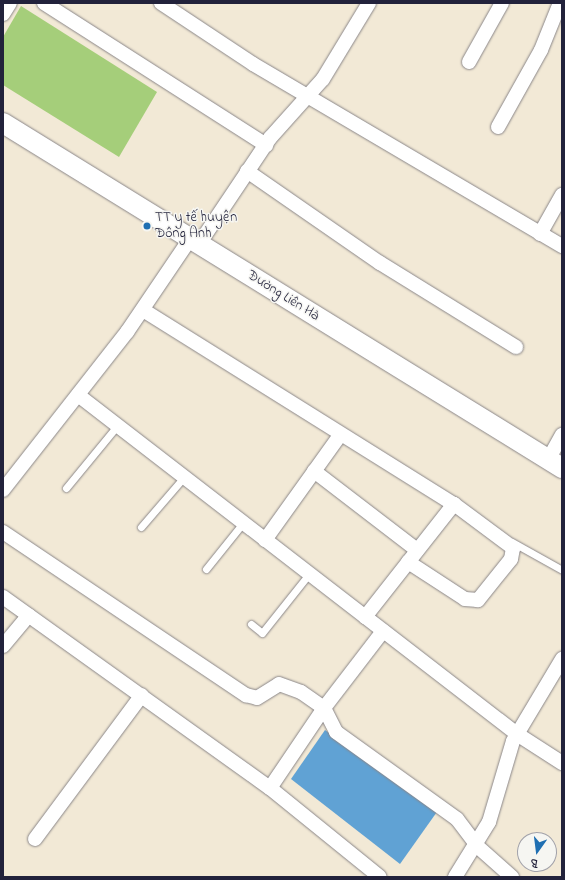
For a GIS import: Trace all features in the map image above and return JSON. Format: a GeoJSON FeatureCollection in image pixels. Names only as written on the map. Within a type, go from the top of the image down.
{"type":"FeatureCollection","features":[{"type":"Feature","properties":{"kind":"main road","name":"Đường Liên Hà"},"geometry":{"type":"LineString","coordinates":[[3,123],[555,464]]}},
{"type":"Feature","properties":{"kind":"street"},"geometry":{"type":"LineString","coordinates":[[3,14],[10,3]]}},
{"type":"Feature","properties":{"kind":"street"},"geometry":{"type":"LineString","coordinates":[[44,3],[266,145]]}},
{"type":"Feature","properties":{"kind":"street"},"geometry":{"type":"LineString","coordinates":[[3,490],[143,310],[266,145],[323,79],[369,3]]}},
{"type":"Feature","properties":{"kind":"street"},"geometry":{"type":"LineString","coordinates":[[469,62],[502,3]]}},
{"type":"Feature","properties":{"kind":"street"},"geometry":{"type":"LineString","coordinates":[[498,128],[541,50],[560,3]]}},
{"type":"Feature","properties":{"kind":"street"},"geometry":{"type":"LineString","coordinates":[[169,5],[308,96],[562,246]]}},
{"type":"Feature","properties":{"kind":"street"},"geometry":{"type":"LineString","coordinates":[[247,171],[380,263],[516,347]]}},
{"type":"Feature","properties":{"kind":"street"},"geometry":{"type":"LineString","coordinates":[[540,234],[562,195]]}},
{"type":"Feature","properties":{"kind":"street"},"geometry":{"type":"LineString","coordinates":[[143,310],[454,504],[507,540],[513,548],[511,559],[478,600],[465,599],[408,562]]}},
{"type":"Feature","properties":{"kind":"street"},"geometry":{"type":"LineString","coordinates":[[78,395],[517,734],[562,763]]}},
{"type":"Feature","properties":{"kind":"street"},"geometry":{"type":"LineString","coordinates":[[265,540],[340,434]]}},
{"type":"Feature","properties":{"kind":"street"},"geometry":{"type":"LineString","coordinates":[[555,464],[562,435]]}},
{"type":"Feature","properties":{"kind":"street"},"geometry":{"type":"LineString","coordinates":[[314,471],[417,550]]}},
{"type":"Feature","properties":{"kind":"street"},"geometry":{"type":"LineString","coordinates":[[365,617],[454,504]]}},
{"type":"Feature","properties":{"kind":"street"},"geometry":{"type":"LineString","coordinates":[[3,532],[246,695],[257,698],[279,684],[289,685],[324,708],[336,732],[457,819],[477,846],[512,877]]}},
{"type":"Feature","properties":{"kind":"street"},"geometry":{"type":"LineString","coordinates":[[3,597],[270,788],[380,877]]}},
{"type":"Feature","properties":{"kind":"street"},"geometry":{"type":"LineString","coordinates":[[3,646],[29,615]]}},
{"type":"Feature","properties":{"kind":"street"},"geometry":{"type":"LineString","coordinates":[[270,788],[324,708],[383,631]]}},
{"type":"Feature","properties":{"kind":"street"},"geometry":{"type":"LineString","coordinates":[[455,877],[477,846],[489,822],[495,794],[517,734],[557,680],[562,659]]}},
{"type":"Feature","properties":{"kind":"street"},"geometry":{"type":"LineString","coordinates":[[35,839],[142,695]]}},
{"type":"Feature","properties":{"kind":"lane"},"geometry":{"type":"LineString","coordinates":[[66,488],[117,426]]}},
{"type":"Feature","properties":{"kind":"lane"},"geometry":{"type":"LineString","coordinates":[[141,527],[184,477]]}},
{"type":"Feature","properties":{"kind":"lane"},"geometry":{"type":"LineString","coordinates":[[206,569],[243,523]]}},
{"type":"Feature","properties":{"kind":"lane"},"geometry":{"type":"LineString","coordinates":[[507,540],[562,570]]}},
{"type":"Feature","properties":{"kind":"lane"},"geometry":{"type":"LineString","coordinates":[[251,624],[262,633],[309,574]]}},
{"type":"Feature","properties":{"kind":"green space"},"geometry":{"type":"Polygon","coordinates":[[[21,6],[157,92],[119,157],[3,85],[3,37],[21,6]]]}},
{"type":"Feature","properties":{"kind":"water"},"geometry":{"type":"Polygon","coordinates":[[[325,730],[439,809],[400,864],[291,779],[325,730]]]}},
{"type":"Feature","properties":{"kind":"place","name":"TT y tế huyện Đông Anh"},"geometry":{"type":"Point","coordinates":[147,226]}}]}
